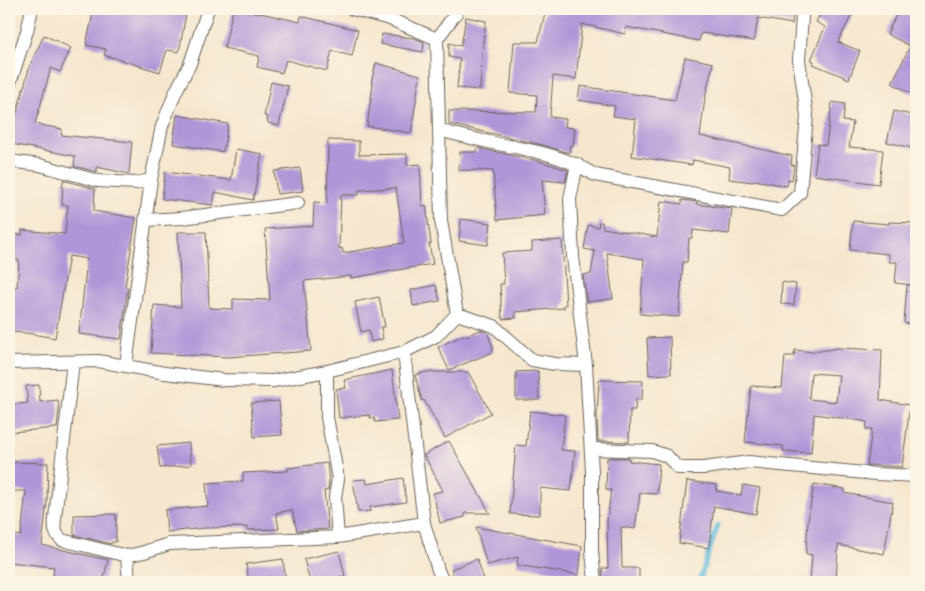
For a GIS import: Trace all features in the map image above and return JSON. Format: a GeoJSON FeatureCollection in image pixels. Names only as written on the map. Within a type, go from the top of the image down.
{"type":"FeatureCollection","features":[{"type":"Feature","properties":{"kind":"street"},"geometry":{"type":"LineString","coordinates":[[9,86],[27,31],[32,9]]}},
{"type":"Feature","properties":{"kind":"street"},"geometry":{"type":"LineString","coordinates":[[126,365],[151,180],[162,126],[190,64],[208,9]]}},
{"type":"Feature","properties":{"kind":"street"},"geometry":{"type":"LineString","coordinates":[[352,9],[390,19],[437,39]]}},
{"type":"Feature","properties":{"kind":"street"},"geometry":{"type":"LineString","coordinates":[[456,314],[441,221],[437,39],[459,9]]}},
{"type":"Feature","properties":{"kind":"street"},"geometry":{"type":"LineString","coordinates":[[439,130],[534,150],[577,164],[595,175],[782,210],[800,193],[807,116],[799,60],[804,9]]}},
{"type":"Feature","properties":{"kind":"street"},"geometry":{"type":"LineString","coordinates":[[9,161],[40,165],[98,182],[136,183],[151,180]]}},
{"type":"Feature","properties":{"kind":"street"},"geometry":{"type":"LineString","coordinates":[[577,164],[570,199],[573,257],[586,366],[591,449],[592,552],[595,582]]}},
{"type":"Feature","properties":{"kind":"street"},"geometry":{"type":"LineString","coordinates":[[145,220],[182,218],[298,203]]}},
{"type":"Feature","properties":{"kind":"street"},"geometry":{"type":"LineString","coordinates":[[456,314],[494,326],[532,360],[586,366]]}},
{"type":"Feature","properties":{"kind":"street"},"geometry":{"type":"LineString","coordinates":[[9,363],[98,361],[165,373],[224,380],[272,381],[326,371],[404,352],[436,336],[456,314]]}},
{"type":"Feature","properties":{"kind":"street"},"geometry":{"type":"LineString","coordinates":[[404,352],[424,523],[443,582]]}},
{"type":"Feature","properties":{"kind":"street"},"geometry":{"type":"LineString","coordinates":[[74,362],[54,530],[56,535],[62,540],[126,556],[169,544],[338,537],[424,523]]}},
{"type":"Feature","properties":{"kind":"street"},"geometry":{"type":"LineString","coordinates":[[326,371],[327,417],[338,479],[335,497],[338,537]]}},
{"type":"Feature","properties":{"kind":"street"},"geometry":{"type":"LineString","coordinates":[[591,449],[652,451],[667,456],[678,468],[704,468],[748,462],[916,476]]}},
{"type":"Feature","properties":{"kind":"street"},"geometry":{"type":"LineString","coordinates":[[126,556],[129,582]]}},
{"type":"Feature","properties":{"kind":"building"},"geometry":{"type":"Polygon","coordinates":[[[94,9],[187,9],[179,52],[167,50],[160,72],[104,55],[106,49],[86,45],[94,9]]]}},
{"type":"Feature","properties":{"kind":"building"},"geometry":{"type":"Polygon","coordinates":[[[233,9],[300,22],[301,16],[358,30],[352,56],[332,51],[327,71],[286,60],[282,73],[257,67],[259,56],[224,48],[233,9]]]}},
{"type":"Feature","properties":{"kind":"building"},"geometry":{"type":"Polygon","coordinates":[[[546,9],[794,9],[792,24],[758,18],[754,41],[701,33],[699,41],[626,27],[625,34],[582,24],[576,79],[553,76],[550,117],[566,119],[565,127],[575,128],[573,146],[570,145],[569,153],[543,145],[449,124],[449,111],[536,112],[537,95],[510,93],[514,42],[538,42],[546,9]]]}},
{"type":"Feature","properties":{"kind":"building"},"geometry":{"type":"Polygon","coordinates":[[[823,9],[855,9],[838,42],[860,51],[849,79],[813,64],[814,61],[811,60],[825,27],[816,22],[823,9]]]}},
{"type":"Feature","properties":{"kind":"building"},"geometry":{"type":"Polygon","coordinates":[[[899,9],[916,9],[916,85],[912,94],[892,83],[910,46],[887,34],[899,9]]]}},
{"type":"Feature","properties":{"kind":"building"},"geometry":{"type":"Polygon","coordinates":[[[466,17],[486,21],[480,90],[457,88],[460,59],[449,57],[449,43],[461,46],[466,17]]]}},
{"type":"Feature","properties":{"kind":"building"},"geometry":{"type":"Polygon","coordinates":[[[382,34],[414,38],[424,42],[423,52],[380,44],[382,34]]]}},
{"type":"Feature","properties":{"kind":"building"},"geometry":{"type":"Polygon","coordinates":[[[44,35],[71,48],[60,72],[51,68],[35,124],[62,129],[61,135],[132,142],[129,174],[97,167],[97,172],[74,166],[75,156],[11,144],[16,116],[30,65],[44,35]]]}},
{"type":"Feature","properties":{"kind":"building"},"geometry":{"type":"Polygon","coordinates":[[[685,57],[713,63],[705,98],[700,136],[792,156],[791,165],[794,165],[792,180],[788,179],[787,186],[754,180],[753,182],[729,179],[730,167],[693,160],[692,165],[632,156],[636,119],[613,116],[615,106],[578,100],[580,86],[675,100],[685,57]]]}},
{"type":"Feature","properties":{"kind":"building"},"geometry":{"type":"Polygon","coordinates":[[[376,63],[420,75],[411,133],[367,126],[373,84],[371,83],[376,63]]]}},
{"type":"Feature","properties":{"kind":"building"},"geometry":{"type":"Polygon","coordinates":[[[271,82],[288,86],[279,126],[268,123],[267,116],[264,116],[271,82]]]}},
{"type":"Feature","properties":{"kind":"building"},"geometry":{"type":"Polygon","coordinates":[[[832,102],[845,104],[843,121],[853,122],[849,147],[883,150],[879,184],[814,175],[818,144],[826,145],[832,102]]]}},
{"type":"Feature","properties":{"kind":"building"},"geometry":{"type":"Polygon","coordinates":[[[894,111],[916,116],[916,149],[887,142],[894,111]]]}},
{"type":"Feature","properties":{"kind":"building"},"geometry":{"type":"Polygon","coordinates":[[[177,115],[228,124],[223,152],[173,144],[177,115]]]}},
{"type":"Feature","properties":{"kind":"building"},"geometry":{"type":"Polygon","coordinates":[[[328,140],[359,141],[359,155],[407,154],[407,165],[420,164],[422,206],[426,205],[431,244],[429,244],[433,264],[351,278],[351,276],[304,281],[311,351],[228,357],[151,353],[154,305],[181,307],[178,232],[206,232],[209,308],[233,309],[233,299],[270,300],[265,229],[313,226],[314,202],[327,203],[328,140]],[[396,188],[359,190],[359,195],[341,195],[339,249],[342,248],[343,253],[404,243],[396,188]]]}},
{"type":"Feature","properties":{"kind":"building"},"geometry":{"type":"Polygon","coordinates":[[[478,148],[539,161],[568,170],[565,182],[542,180],[545,215],[497,220],[493,171],[459,170],[460,152],[477,152],[478,148]]]}},
{"type":"Feature","properties":{"kind":"building"},"geometry":{"type":"Polygon","coordinates":[[[236,149],[262,154],[253,200],[215,192],[213,205],[162,199],[165,172],[231,180],[236,149]]]}},
{"type":"Feature","properties":{"kind":"building"},"geometry":{"type":"Polygon","coordinates":[[[300,168],[303,191],[277,194],[274,171],[300,168]]]}},
{"type":"Feature","properties":{"kind":"building"},"geometry":{"type":"Polygon","coordinates":[[[63,180],[95,189],[94,211],[136,218],[125,287],[128,287],[121,339],[79,334],[87,259],[69,256],[55,338],[9,332],[9,286],[17,287],[19,260],[9,259],[9,234],[22,235],[22,230],[65,234],[68,205],[62,205],[63,180]]]}},
{"type":"Feature","properties":{"kind":"building"},"geometry":{"type":"Polygon","coordinates":[[[682,200],[732,209],[729,234],[693,230],[692,238],[689,238],[687,262],[683,262],[679,317],[640,314],[644,259],[607,253],[613,299],[587,302],[583,275],[591,274],[595,251],[584,249],[588,225],[598,227],[599,222],[602,222],[603,228],[657,237],[661,201],[682,204],[682,200]]]}},
{"type":"Feature","properties":{"kind":"building"},"geometry":{"type":"Polygon","coordinates":[[[461,219],[491,223],[488,245],[459,241],[461,219]]]}},
{"type":"Feature","properties":{"kind":"building"},"geometry":{"type":"Polygon","coordinates":[[[853,221],[889,224],[889,222],[916,223],[914,285],[895,283],[897,262],[889,262],[889,254],[850,250],[853,221]]]}},
{"type":"Feature","properties":{"kind":"building"},"geometry":{"type":"Polygon","coordinates":[[[562,240],[566,305],[564,305],[564,308],[515,312],[516,318],[502,319],[500,284],[504,284],[502,253],[532,251],[532,242],[562,240]]]}},
{"type":"Feature","properties":{"kind":"building"},"geometry":{"type":"Polygon","coordinates":[[[782,282],[796,284],[794,305],[781,304],[782,282]]]}},
{"type":"Feature","properties":{"kind":"building"},"geometry":{"type":"Polygon","coordinates":[[[436,285],[440,301],[413,306],[411,290],[436,285]]]}},
{"type":"Feature","properties":{"kind":"building"},"geometry":{"type":"Polygon","coordinates":[[[907,285],[916,285],[916,325],[904,323],[907,285]]]}},
{"type":"Feature","properties":{"kind":"building"},"geometry":{"type":"Polygon","coordinates":[[[379,297],[385,327],[381,327],[383,339],[371,342],[369,330],[361,332],[355,302],[379,297]]]}},
{"type":"Feature","properties":{"kind":"building"},"geometry":{"type":"Polygon","coordinates":[[[480,330],[487,332],[493,352],[449,370],[438,347],[463,335],[463,337],[480,330]]]}},
{"type":"Feature","properties":{"kind":"building"},"geometry":{"type":"Polygon","coordinates":[[[670,337],[671,374],[649,375],[647,338],[670,337]]]}},
{"type":"Feature","properties":{"kind":"building"},"geometry":{"type":"Polygon","coordinates":[[[838,348],[882,350],[880,400],[910,405],[902,467],[867,465],[872,429],[866,429],[867,422],[863,421],[814,414],[811,453],[783,451],[783,446],[745,442],[751,386],[782,388],[785,356],[794,356],[795,350],[814,352],[838,348]],[[811,373],[809,399],[836,402],[839,375],[811,373]]]}},
{"type":"Feature","properties":{"kind":"building"},"geometry":{"type":"Polygon","coordinates":[[[392,370],[398,420],[375,422],[374,418],[370,418],[370,415],[339,418],[336,389],[346,388],[344,380],[392,370]]]}},
{"type":"Feature","properties":{"kind":"building"},"geometry":{"type":"Polygon","coordinates":[[[538,371],[539,400],[516,400],[516,372],[538,371]]]}},
{"type":"Feature","properties":{"kind":"building"},"geometry":{"type":"Polygon","coordinates":[[[426,372],[468,372],[491,413],[445,438],[424,400],[422,401],[415,375],[426,372]]]}},
{"type":"Feature","properties":{"kind":"building"},"geometry":{"type":"Polygon","coordinates":[[[599,380],[643,381],[642,399],[636,399],[635,410],[630,410],[629,442],[598,441],[599,380]]]}},
{"type":"Feature","properties":{"kind":"building"},"geometry":{"type":"Polygon","coordinates":[[[39,385],[40,402],[58,400],[57,428],[11,432],[9,405],[28,403],[26,386],[39,385]]]}},
{"type":"Feature","properties":{"kind":"building"},"geometry":{"type":"Polygon","coordinates":[[[279,401],[282,435],[254,437],[251,403],[279,401]]]}},
{"type":"Feature","properties":{"kind":"building"},"geometry":{"type":"Polygon","coordinates":[[[530,411],[565,415],[561,450],[575,451],[571,491],[540,488],[540,515],[510,514],[516,445],[526,446],[530,411]]]}},
{"type":"Feature","properties":{"kind":"building"},"geometry":{"type":"Polygon","coordinates":[[[449,441],[490,513],[465,513],[465,517],[440,523],[433,493],[443,491],[424,455],[449,441]]]}},
{"type":"Feature","properties":{"kind":"building"},"geometry":{"type":"Polygon","coordinates":[[[189,443],[191,465],[160,468],[157,446],[189,443]]]}},
{"type":"Feature","properties":{"kind":"building"},"geometry":{"type":"Polygon","coordinates":[[[607,458],[629,458],[629,461],[659,464],[657,494],[640,493],[635,529],[621,527],[622,568],[639,568],[639,582],[603,582],[602,568],[608,568],[607,521],[611,490],[606,490],[607,458]]]}},
{"type":"Feature","properties":{"kind":"building"},"geometry":{"type":"Polygon","coordinates":[[[9,462],[48,463],[47,501],[42,545],[108,560],[103,582],[52,582],[54,567],[9,562],[9,534],[21,536],[26,491],[9,491],[9,462]]]}},
{"type":"Feature","properties":{"kind":"building"},"geometry":{"type":"Polygon","coordinates":[[[327,463],[329,482],[328,490],[324,491],[328,529],[297,531],[292,510],[276,513],[279,529],[247,530],[247,527],[205,528],[167,532],[165,510],[208,506],[206,483],[243,481],[243,473],[288,471],[288,468],[327,463]]]}},
{"type":"Feature","properties":{"kind":"building"},"geometry":{"type":"Polygon","coordinates":[[[403,478],[406,502],[370,507],[371,511],[358,512],[353,480],[366,479],[367,484],[403,478]]]}},
{"type":"Feature","properties":{"kind":"building"},"geometry":{"type":"Polygon","coordinates":[[[687,481],[717,485],[716,491],[741,495],[743,485],[760,488],[756,514],[714,506],[709,548],[679,543],[687,481]]]}},
{"type":"Feature","properties":{"kind":"building"},"geometry":{"type":"Polygon","coordinates":[[[814,484],[845,489],[844,493],[893,502],[884,554],[838,545],[836,582],[810,582],[812,555],[806,554],[808,520],[814,484]]]}},
{"type":"Feature","properties":{"kind":"building"},"geometry":{"type":"Polygon","coordinates":[[[116,514],[116,542],[111,544],[74,535],[74,515],[116,514]]]}},
{"type":"Feature","properties":{"kind":"building"},"geometry":{"type":"Polygon","coordinates":[[[476,527],[582,546],[579,575],[517,565],[518,557],[487,565],[476,527]]]}},
{"type":"Feature","properties":{"kind":"building"},"geometry":{"type":"Polygon","coordinates":[[[339,551],[345,576],[310,582],[304,559],[339,551]]]}},
{"type":"Feature","properties":{"kind":"building"},"geometry":{"type":"Polygon","coordinates":[[[283,559],[286,582],[249,582],[246,564],[283,559]]]}},
{"type":"Feature","properties":{"kind":"building"},"geometry":{"type":"Polygon","coordinates":[[[477,559],[485,582],[456,582],[451,569],[477,559]]]}},
{"type":"Feature","properties":{"kind":"waterway"},"geometry":{"type":"LineString","coordinates":[[699,582],[718,525]]}}]}
